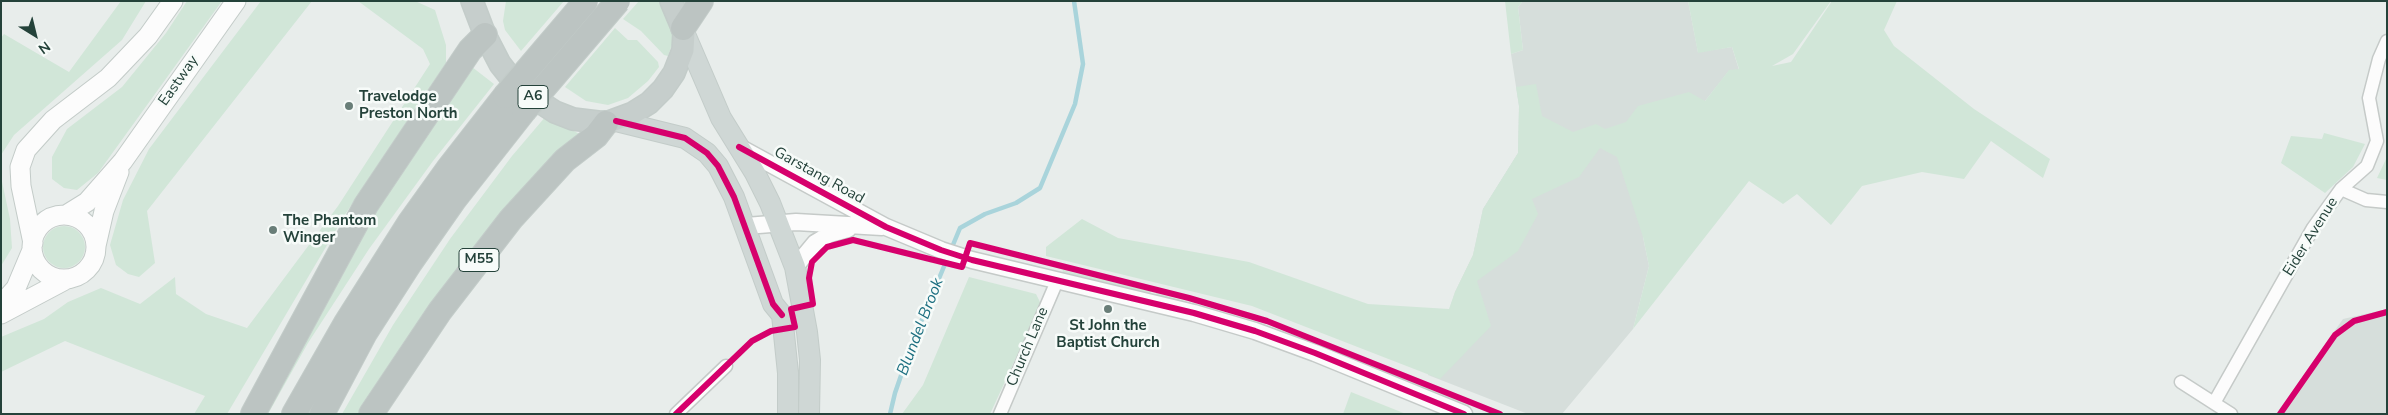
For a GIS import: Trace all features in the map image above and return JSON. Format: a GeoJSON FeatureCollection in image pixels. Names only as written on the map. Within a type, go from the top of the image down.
{"type":"FeatureCollection","features":[{"type":"Feature","properties":{"kind":"highway","name":"A6"},"geometry":{"type":"LineString","coordinates":[[472,1],[482,28],[500,64],[510,78],[526,93],[555,112],[573,119],[586,122],[611,122]]}},
{"type":"Feature","properties":{"kind":"highway"},"geometry":{"type":"LineString","coordinates":[[253,414],[366,205],[470,50],[482,28],[488,1]]}},
{"type":"Feature","properties":{"kind":"highway"},"geometry":{"type":"LineString","coordinates":[[294,414],[346,322],[410,222],[453,162],[505,96],[586,1]]}},
{"type":"Feature","properties":{"kind":"highway"},"geometry":{"type":"LineString","coordinates":[[322,414],[365,333],[410,263],[454,200],[524,111],[618,1]]}},
{"type":"Feature","properties":{"kind":"highway"},"geometry":{"type":"LineString","coordinates":[[611,122],[633,113],[649,103],[663,89],[679,62],[683,50],[683,30],[671,1]]}},
{"type":"Feature","properties":{"kind":"highway"},"geometry":{"type":"LineString","coordinates":[[683,30],[701,1]]}},
{"type":"Feature","properties":{"kind":"highway","name":"M55"},"geometry":{"type":"LineString","coordinates":[[371,414],[440,311],[511,220],[565,160],[611,122]]}},
{"type":"Feature","properties":{"kind":"highway"},"geometry":{"type":"LineString","coordinates":[[280,414],[362,271],[410,222]]}},
{"type":"Feature","properties":{"kind":"main road"},"geometry":{"type":"LineString","coordinates":[[68,279],[47,274],[37,264],[21,186],[20,167],[26,150],[53,120],[108,78],[148,36],[173,1]]}},
{"type":"Feature","properties":{"kind":"main road","name":"Eastway"},"geometry":{"type":"LineString","coordinates":[[63,215],[87,202],[123,161],[236,1]]}},
{"type":"Feature","properties":{"kind":"main road"},"geometry":{"type":"LineString","coordinates":[[683,30],[717,110],[755,173],[779,224],[794,267],[806,323],[810,360],[809,414]]}},
{"type":"Feature","properties":{"kind":"main road","name":"A6"},"geometry":{"type":"LineString","coordinates":[[611,122],[685,138],[707,153],[727,183],[746,226],[773,304],[782,315],[788,373],[788,414]]}},
{"type":"Feature","properties":{"kind":"main road","name":"Eastway"},"geometry":{"type":"LineString","coordinates":[[96,247],[104,211],[123,161]]}},
{"type":"Feature","properties":{"kind":"main road"},"geometry":{"type":"LineString","coordinates":[[1,314],[77,276],[88,268],[94,260],[96,247],[94,235],[87,225],[78,218],[48,213],[38,206],[21,186]]}},
{"type":"Feature","properties":{"kind":"main road"},"geometry":{"type":"LineString","coordinates":[[1,305],[16,288],[33,247],[36,232],[44,222],[63,215]]}},
{"type":"Feature","properties":{"kind":"street","name":"Eider Avenue"},"geometry":{"type":"LineString","coordinates":[[2214,403],[2313,228],[2341,189],[2367,166],[2377,141],[2369,98],[2378,59],[2387,41]]}},
{"type":"Feature","properties":{"kind":"street","name":"Garstang Road"},"geometry":{"type":"LineString","coordinates":[[739,147],[878,226],[941,250],[958,256],[1194,313],[1254,331],[1314,353],[1464,414]]}},
{"type":"Feature","properties":{"kind":"street"},"geometry":{"type":"LineString","coordinates":[[2341,189],[2366,200],[2387,202]]}},
{"type":"Feature","properties":{"kind":"street","name":"Garstang Road"},"geometry":{"type":"LineString","coordinates":[[746,226],[801,222],[878,226]]}},
{"type":"Feature","properties":{"kind":"street"},"geometry":{"type":"LineString","coordinates":[[794,267],[814,243],[821,238],[840,231],[878,226]]}},
{"type":"Feature","properties":{"kind":"street","name":"Church Lane"},"geometry":{"type":"LineString","coordinates":[[1000,414],[1057,280]]}},
{"type":"Feature","properties":{"kind":"street"},"geometry":{"type":"LineString","coordinates":[[676,414],[726,366]]}},
{"type":"Feature","properties":{"kind":"street"},"geometry":{"type":"LineString","coordinates":[[2181,382],[2231,414]]}},
{"type":"Feature","properties":{"kind":"shaded area"},"geometry":{"type":"Polygon","coordinates":[[[1523,1],[1688,1],[1698,52],[1732,47],[1739,70],[1729,71],[1705,101],[1643,237],[1649,266],[1633,329],[1562,414],[1528,414],[1428,375],[1455,292],[1473,255],[1483,209],[1518,153],[1519,106],[1511,54],[1523,50],[1518,7],[1523,1]]]}},
{"type":"Feature","properties":{"kind":"shaded area"},"geometry":{"type":"Polygon","coordinates":[[[2387,309],[2387,414],[2276,414],[2343,319],[2387,309]]]}},
{"type":"Feature","properties":{"kind":"green space"},"geometry":{"type":"Polygon","coordinates":[[[121,1],[146,1],[122,40],[14,135],[1,155],[1,38],[4,34],[69,72],[121,1]]]}},
{"type":"Feature","properties":{"kind":"green space"},"geometry":{"type":"Polygon","coordinates":[[[187,1],[222,1],[98,173],[77,190],[64,188],[52,179],[52,157],[67,129],[122,87],[166,33],[187,1]]]}},
{"type":"Feature","properties":{"kind":"green space"},"geometry":{"type":"Polygon","coordinates":[[[261,1],[312,1],[147,211],[155,263],[139,277],[128,274],[116,265],[110,245],[123,200],[149,149],[261,1]]]}},
{"type":"Feature","properties":{"kind":"green space"},"geometry":{"type":"Polygon","coordinates":[[[358,1],[415,1],[435,10],[446,45],[446,63],[346,213],[227,414],[194,414],[205,396],[65,341],[1,372],[1,337],[44,319],[68,302],[101,288],[140,304],[175,277],[176,294],[206,314],[247,328],[338,206],[430,64],[423,49],[358,1]]]}},
{"type":"Feature","properties":{"kind":"green space"},"geometry":{"type":"Polygon","coordinates":[[[506,1],[564,1],[521,51],[505,30],[503,21],[506,1]]]}},
{"type":"Feature","properties":{"kind":"green space"},"geometry":{"type":"Polygon","coordinates":[[[639,1],[663,1],[669,11],[674,39],[668,56],[664,55],[641,31],[623,19],[639,1]]]}},
{"type":"Feature","properties":{"kind":"green space"},"geometry":{"type":"Polygon","coordinates":[[[1505,1],[1523,1],[1518,7],[1523,50],[1511,54],[1505,1]]]}},
{"type":"Feature","properties":{"kind":"green space"},"geometry":{"type":"Polygon","coordinates":[[[1688,1],[1831,1],[1793,54],[1772,66],[1791,62],[1832,1],[1897,1],[1884,30],[1894,46],[1974,109],[2050,159],[2043,178],[1991,141],[1964,179],[1922,172],[1862,186],[1831,225],[1797,194],[1783,204],[1749,181],[1633,329],[1649,266],[1643,237],[1617,157],[1600,148],[1579,177],[1532,199],[1538,214],[1518,251],[1477,281],[1491,326],[1440,379],[1252,306],[1046,256],[1046,247],[1082,219],[1118,238],[1249,262],[1368,304],[1449,309],[1473,255],[1483,209],[1518,153],[1519,106],[1516,87],[1536,84],[1542,116],[1573,132],[1596,124],[1605,129],[1626,122],[1638,106],[1689,92],[1705,101],[1729,70],[1739,69],[1732,47],[1698,53],[1688,1]]]}},
{"type":"Feature","properties":{"kind":"green space"},"geometry":{"type":"Polygon","coordinates":[[[615,28],[628,40],[637,40],[658,62],[659,67],[648,81],[628,98],[608,105],[586,101],[565,87],[615,28]]]}},
{"type":"Feature","properties":{"kind":"green space"},"geometry":{"type":"Polygon","coordinates":[[[472,67],[494,84],[433,161],[369,249],[308,343],[268,414],[264,414],[364,230],[401,170],[472,67]]]}},
{"type":"Feature","properties":{"kind":"green space"},"geometry":{"type":"Polygon","coordinates":[[[546,116],[587,138],[362,414],[342,414],[393,325],[450,239],[512,156],[546,116]]]}},
{"type":"Feature","properties":{"kind":"green space"},"geometry":{"type":"Polygon","coordinates":[[[2324,133],[2365,144],[2353,167],[2325,193],[2281,163],[2291,136],[2322,139],[2324,133]]]}},
{"type":"Feature","properties":{"kind":"green space"},"geometry":{"type":"Polygon","coordinates":[[[2387,157],[2387,180],[2377,178],[2387,157]]]}},
{"type":"Feature","properties":{"kind":"green space"},"geometry":{"type":"Polygon","coordinates":[[[1,177],[10,219],[12,248],[1,266],[1,177]]]}},
{"type":"Feature","properties":{"kind":"green space"},"geometry":{"type":"Polygon","coordinates":[[[64,226],[79,232],[85,247],[79,262],[64,268],[49,262],[43,247],[49,232],[64,226]]]}},
{"type":"Feature","properties":{"kind":"green space"},"geometry":{"type":"Polygon","coordinates":[[[1063,270],[1151,291],[1150,295],[1062,273],[1063,270]]]}},
{"type":"Feature","properties":{"kind":"green space"},"geometry":{"type":"Polygon","coordinates":[[[969,277],[1036,294],[1041,304],[990,414],[902,414],[923,385],[969,277]]]}},
{"type":"Feature","properties":{"kind":"green space"},"geometry":{"type":"Polygon","coordinates":[[[1156,293],[1234,315],[1234,318],[1155,296],[1156,293]]]}},
{"type":"Feature","properties":{"kind":"green space"},"geometry":{"type":"Polygon","coordinates":[[[1248,319],[1470,404],[1468,408],[1247,323],[1248,319]]]}},
{"type":"Feature","properties":{"kind":"green space"},"geometry":{"type":"Polygon","coordinates":[[[1351,392],[1406,414],[1343,414],[1351,392]]]}},
{"type":"Feature","properties":{"kind":"waterway","name":"Blundel Brook"},"geometry":{"type":"LineString","coordinates":[[890,414],[895,393],[913,341],[960,228],[985,214],[1016,203],[1040,188],[1075,104],[1083,64],[1074,1]]}},
{"type":"Feature","properties":{"kind":"cycle path"},"geometry":{"type":"LineString","coordinates":[[616,121],[685,138],[707,153],[718,166],[734,197],[773,304],[782,315]]}},
{"type":"Feature","properties":{"kind":"cycle path"},"geometry":{"type":"LineString","coordinates":[[739,147],[886,227],[941,250],[972,260],[1194,313],[1255,331],[1315,353],[1464,414]]}},
{"type":"Feature","properties":{"kind":"cycle path"},"geometry":{"type":"LineString","coordinates":[[676,414],[752,341],[771,331],[795,327],[791,309],[813,304],[809,278],[812,262],[827,247],[853,240],[962,267],[970,243],[1189,298],[1267,321],[1500,414]]}},
{"type":"Feature","properties":{"kind":"cycle path"},"geometry":{"type":"LineString","coordinates":[[2280,414],[2335,335],[2354,321],[2387,312]]}},
{"type":"Feature","properties":{"kind":"place","name":"Travelodge Preston North"},"geometry":{"type":"Point","coordinates":[349,106]}},
{"type":"Feature","properties":{"kind":"place","name":"The Phantom Winger"},"geometry":{"type":"Point","coordinates":[273,230]}},
{"type":"Feature","properties":{"kind":"place","name":"St John the Baptist Church"},"geometry":{"type":"Point","coordinates":[1108,309]}}]}
